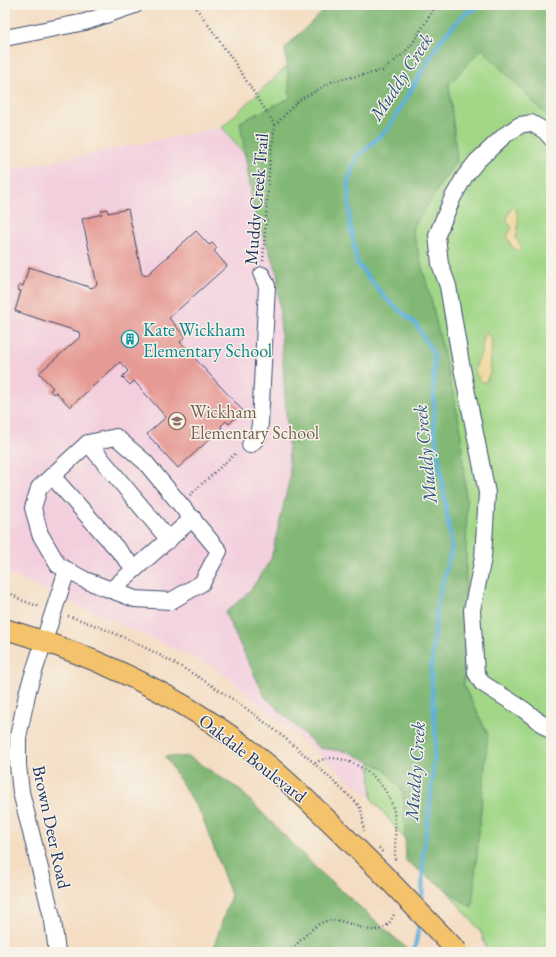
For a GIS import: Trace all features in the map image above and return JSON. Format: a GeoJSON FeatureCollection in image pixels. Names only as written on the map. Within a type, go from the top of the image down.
{"type":"FeatureCollection","features":[{"type":"Feature","properties":{"kind":"main road","name":"Oakdale Boulevard"},"geometry":{"type":"LineString","coordinates":[[5,629],[44,641],[111,666],[153,687],[195,712],[234,738],[272,768],[307,800],[380,871],[458,952]]}},
{"type":"Feature","properties":{"kind":"street"},"geometry":{"type":"LineString","coordinates":[[5,38],[85,22],[136,5]]}},
{"type":"Feature","properties":{"kind":"street"},"geometry":{"type":"LineString","coordinates":[[551,138],[545,131],[530,123],[520,125],[505,135],[477,161],[465,176],[442,218],[437,235],[440,264],[448,286],[461,363],[487,493],[483,558],[472,610],[476,673],[482,683],[522,709],[551,731]]}},
{"type":"Feature","properties":{"kind":"street"},"geometry":{"type":"LineString","coordinates":[[244,448],[258,437],[260,423],[267,286],[262,275]]}},
{"type":"Feature","properties":{"kind":"street"},"geometry":{"type":"LineString","coordinates":[[116,437],[145,462],[193,518],[219,550],[202,583],[171,601],[135,599],[85,580],[58,565],[40,534],[33,508],[39,488],[88,443],[116,437]]}},
{"type":"Feature","properties":{"kind":"street"},"geometry":{"type":"LineString","coordinates":[[88,443],[169,540]]}},
{"type":"Feature","properties":{"kind":"street"},"geometry":{"type":"LineString","coordinates":[[52,476],[135,569]]}},
{"type":"Feature","properties":{"kind":"street"},"geometry":{"type":"LineString","coordinates":[[111,590],[193,518]]}},
{"type":"Feature","properties":{"kind":"street","name":"Brown Deer Road"},"geometry":{"type":"LineString","coordinates":[[57,952],[53,921],[21,792],[18,765],[18,737],[22,710],[66,570]]}},
{"type":"Feature","properties":{"kind":"path","name":"Muddy Creek Trail"},"geometry":{"type":"LineString","coordinates":[[194,5],[231,56],[275,125]]}},
{"type":"Feature","properties":{"kind":"path","name":"Muddy Creek Trail"},"geometry":{"type":"LineString","coordinates":[[262,275],[270,160],[275,125],[298,101],[333,80],[382,71],[404,54],[413,43],[436,5]]}},
{"type":"Feature","properties":{"kind":"path"},"geometry":{"type":"LineString","coordinates":[[190,495],[244,448]]}},
{"type":"Feature","properties":{"kind":"path"},"geometry":{"type":"LineString","coordinates":[[5,590],[21,600],[108,630],[156,654],[222,692],[315,763],[361,809],[365,835]]}},
{"type":"Feature","properties":{"kind":"shaded area","name":"Wickham Elementary School"},"geometry":{"type":"Polygon","coordinates":[[[222,127],[340,269],[372,799],[215,667],[5,572],[5,171],[222,127]]]}},
{"type":"Feature","properties":{"kind":"green space"},"geometry":{"type":"Polygon","coordinates":[[[329,5],[551,5],[551,120],[482,49],[449,84],[457,159],[412,229],[432,303],[460,425],[467,509],[464,686],[488,734],[472,908],[406,861],[403,791],[383,768],[349,752],[319,748],[265,697],[225,613],[250,591],[271,559],[290,477],[277,271],[254,212],[240,122],[290,98],[285,48],[329,5]]]}},
{"type":"Feature","properties":{"kind":"green space"},"geometry":{"type":"Polygon","coordinates":[[[352,5],[551,5],[551,952],[487,952],[481,932],[372,799],[340,269],[222,127],[352,5]]]}},
{"type":"Feature","properties":{"kind":"green space"},"geometry":{"type":"Polygon","coordinates":[[[165,756],[189,757],[239,789],[318,870],[411,952],[212,952],[231,895],[202,816],[165,756]]]}},
{"type":"Feature","properties":{"kind":"sand"},"geometry":{"type":"Polygon","coordinates":[[[513,207],[516,210],[518,217],[516,238],[522,247],[518,251],[511,246],[507,237],[512,227],[507,222],[508,214],[513,207]]]}},
{"type":"Feature","properties":{"kind":"sand"},"geometry":{"type":"Polygon","coordinates":[[[485,331],[492,340],[490,373],[486,382],[482,382],[478,378],[475,370],[482,350],[485,331]]]}},
{"type":"Feature","properties":{"kind":"building","name":"Kate Wickham Elementary School"},"geometry":{"type":"Polygon","coordinates":[[[107,209],[108,213],[128,209],[142,274],[147,275],[196,231],[209,245],[212,243],[217,248],[214,251],[227,266],[169,318],[185,337],[180,342],[243,411],[229,424],[226,421],[221,426],[222,428],[178,468],[147,434],[166,417],[134,381],[130,385],[122,377],[128,371],[120,362],[70,407],[56,392],[53,394],[50,390],[53,388],[39,373],[80,337],[79,332],[15,311],[21,291],[18,290],[19,285],[23,286],[29,267],[92,288],[97,284],[82,219],[102,214],[101,211],[107,209]]]}},
{"type":"Feature","properties":{"kind":"waterway","name":"Muddy Creek"},"geometry":{"type":"LineString","coordinates":[[422,905],[423,855],[436,740],[431,672],[437,604],[452,548],[434,427],[434,355],[416,324],[386,299],[357,263],[350,223],[348,181],[357,157],[388,129],[440,41],[464,14],[484,5]]}},
{"type":"Feature","properties":{"kind":"waterway","name":"Muddy Creek"},"geometry":{"type":"LineString","coordinates":[[414,952],[420,920]]}},
{"type":"Feature","properties":{"kind":"place","name":"Kate Wickham Elementary School"},"geometry":{"type":"Point","coordinates":[130,339]}},
{"type":"Feature","properties":{"kind":"place","name":"Wickham Elementary School"},"geometry":{"type":"Point","coordinates":[177,421]}}]}
